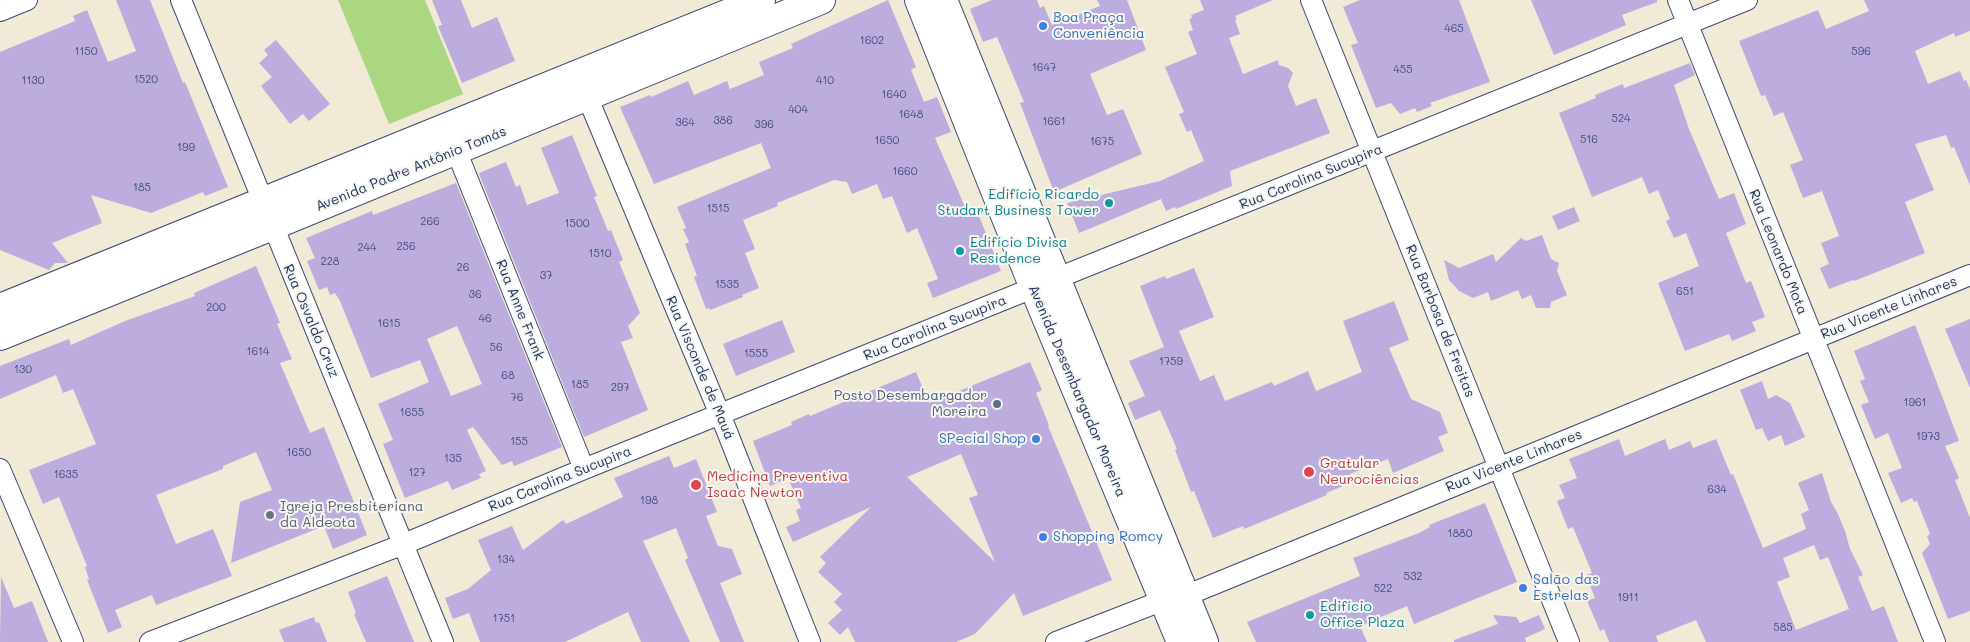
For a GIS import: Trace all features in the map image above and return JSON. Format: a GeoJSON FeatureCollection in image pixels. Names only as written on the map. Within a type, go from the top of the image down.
{"type":"FeatureCollection","features":[{"type":"Feature","properties":{"kind":"main road","name":"Avenida Padre Antônio Tomás"},"geometry":{"type":"LineString","coordinates":[[0,308],[761,0]]}},
{"type":"Feature","properties":{"kind":"main road","name":"Avenida Padre Antônio Tomás"},"geometry":{"type":"LineString","coordinates":[[0,336],[821,0]]}},
{"type":"Feature","properties":{"kind":"main road","name":"Avenida Desembargador Moreira"},"geometry":{"type":"LineString","coordinates":[[919,0],[1045,284],[1175,598],[1204,642]]}},
{"type":"Feature","properties":{"kind":"main road","name":"Avenida Desembargador Moreira"},"geometry":{"type":"LineString","coordinates":[[943,0],[1045,284]]}},
{"type":"Feature","properties":{"kind":"main road","name":"Avenida Desembargador Moreira"},"geometry":{"type":"LineString","coordinates":[[1175,598],[1181,642]]}},
{"type":"Feature","properties":{"kind":"street"},"geometry":{"type":"LineString","coordinates":[[0,11],[27,0]]}},
{"type":"Feature","properties":{"kind":"street","name":"Rua Osvaldo Cruz"},"geometry":{"type":"LineString","coordinates":[[181,0],[443,642]]}},
{"type":"Feature","properties":{"kind":"street","name":"Rua Barbosa de Freitas"},"geometry":{"type":"LineString","coordinates":[[1311,0],[1569,642]]}},
{"type":"Feature","properties":{"kind":"street","name":"Rua Leonardo Mota"},"geometry":{"type":"LineString","coordinates":[[1678,0],[1812,339],[1935,642]]}},
{"type":"Feature","properties":{"kind":"street","name":"Rua Carolina Sucupira"},"geometry":{"type":"LineString","coordinates":[[150,642],[404,544],[584,469],[1747,0]]}},
{"type":"Feature","properties":{"kind":"street","name":"Rua Visconde de Mauá"},"geometry":{"type":"LineString","coordinates":[[587,96],[720,414],[810,642]]}},
{"type":"Feature","properties":{"kind":"street","name":"Rua Anne Frank"},"geometry":{"type":"LineString","coordinates":[[456,150],[584,469]]}},
{"type":"Feature","properties":{"kind":"street","name":"Rua Vicente Linhares"},"geometry":{"type":"LineString","coordinates":[[1056,642],[1175,598],[1970,275]]}},
{"type":"Feature","properties":{"kind":"street"},"geometry":{"type":"LineString","coordinates":[[0,469],[73,642]]}},
{"type":"Feature","properties":{"kind":"green space"},"geometry":{"type":"Polygon","coordinates":[[[338,0],[425,0],[463,94],[389,124],[338,0]]]}},
{"type":"Feature","properties":{"kind":"building"},"geometry":{"type":"Polygon","coordinates":[[[116,0],[150,0],[228,187],[205,196],[203,192],[151,213],[91,195],[102,223],[52,243],[68,263],[55,263],[49,270],[0,250],[0,52],[75,21],[73,16],[87,10],[108,62],[136,51],[116,0]]]}},
{"type":"Feature","properties":{"kind":"building"},"geometry":{"type":"Polygon","coordinates":[[[432,0],[461,0],[472,28],[497,17],[515,61],[462,83],[438,26],[442,25],[432,0]]]}},
{"type":"Feature","properties":{"kind":"building"},"geometry":{"type":"Polygon","coordinates":[[[888,0],[916,67],[911,70],[924,102],[937,97],[951,132],[935,138],[966,209],[975,206],[1001,271],[933,298],[927,283],[938,279],[917,228],[907,233],[892,196],[883,199],[877,184],[852,194],[847,182],[834,180],[777,203],[778,206],[743,220],[755,249],[745,253],[759,288],[742,295],[743,297],[710,310],[709,308],[706,309],[694,277],[697,276],[685,244],[689,242],[683,229],[686,228],[677,207],[771,168],[761,143],[654,184],[620,107],[650,95],[651,97],[688,81],[694,95],[727,81],[730,89],[764,75],[759,62],[793,48],[791,44],[888,0]]]}},
{"type":"Feature","properties":{"kind":"building"},"geometry":{"type":"Polygon","coordinates":[[[992,0],[1037,0],[1040,8],[1044,6],[1052,25],[1100,6],[1097,0],[1127,0],[1146,50],[1090,74],[1107,115],[1123,109],[1142,154],[1054,192],[1020,103],[1024,102],[997,37],[983,42],[970,9],[992,0]]]}},
{"type":"Feature","properties":{"kind":"building"},"geometry":{"type":"Polygon","coordinates":[[[1200,0],[1273,0],[1235,16],[1240,34],[1229,38],[1243,74],[1278,60],[1279,65],[1288,68],[1293,73],[1288,86],[1296,106],[1316,98],[1330,133],[1230,171],[1232,186],[1176,209],[1175,207],[1166,211],[1161,199],[1079,233],[1067,203],[1160,181],[1204,161],[1191,130],[1187,132],[1179,114],[1184,112],[1165,67],[1197,54],[1188,32],[1193,30],[1189,19],[1192,18],[1191,15],[1204,10],[1200,0]]]}},
{"type":"Feature","properties":{"kind":"building"},"geometry":{"type":"Polygon","coordinates":[[[1360,0],[1459,0],[1490,82],[1430,103],[1432,106],[1417,112],[1415,108],[1400,114],[1391,103],[1376,108],[1351,45],[1358,43],[1343,7],[1360,0]]]}},
{"type":"Feature","properties":{"kind":"building"},"geometry":{"type":"Polygon","coordinates":[[[1531,0],[1657,0],[1657,2],[1622,15],[1626,25],[1554,55],[1531,0]]]}},
{"type":"Feature","properties":{"kind":"building"},"geometry":{"type":"Polygon","coordinates":[[[1864,0],[1970,0],[1970,31],[1955,37],[1954,33],[1915,51],[1928,84],[1960,71],[1970,89],[1970,185],[1954,147],[1951,148],[1946,135],[1915,144],[1934,190],[1905,202],[1925,253],[1829,289],[1820,268],[1829,264],[1821,243],[1839,236],[1822,191],[1803,198],[1790,165],[1803,160],[1783,112],[1774,116],[1765,95],[1761,96],[1739,41],[1818,10],[1826,29],[1869,11],[1864,0]]]}},
{"type":"Feature","properties":{"kind":"building"},"geometry":{"type":"Polygon","coordinates":[[[276,40],[330,104],[309,121],[303,114],[290,124],[261,86],[272,77],[259,63],[268,55],[264,50],[276,40]]]}},
{"type":"Feature","properties":{"kind":"building"},"geometry":{"type":"Polygon","coordinates":[[[1690,63],[1695,75],[1674,85],[1689,129],[1719,199],[1734,193],[1746,224],[1726,233],[1746,283],[1751,281],[1765,317],[1752,322],[1756,331],[1732,341],[1729,334],[1685,351],[1658,283],[1699,266],[1686,233],[1674,238],[1666,221],[1670,219],[1658,190],[1649,194],[1642,177],[1592,197],[1559,113],[1596,98],[1595,95],[1623,84],[1624,88],[1690,63]]]}},
{"type":"Feature","properties":{"kind":"building"},"geometry":{"type":"Polygon","coordinates":[[[572,135],[597,196],[594,197],[608,231],[611,230],[623,260],[619,262],[640,313],[628,326],[633,338],[621,342],[648,410],[584,437],[479,174],[506,162],[516,187],[520,185],[527,205],[559,193],[541,148],[572,135]]]}},
{"type":"Feature","properties":{"kind":"building"},"geometry":{"type":"Polygon","coordinates":[[[456,183],[562,447],[514,466],[512,461],[502,465],[473,427],[467,430],[486,471],[479,474],[481,478],[452,490],[448,481],[405,498],[383,444],[393,440],[378,404],[429,382],[420,360],[371,378],[340,301],[335,293],[330,295],[327,287],[319,290],[307,261],[315,258],[306,238],[372,211],[373,215],[456,183]],[[457,326],[427,339],[451,396],[482,384],[457,326]]]}},
{"type":"Feature","properties":{"kind":"building"},"geometry":{"type":"Polygon","coordinates":[[[1574,207],[1580,221],[1558,230],[1552,216],[1574,207]]]}},
{"type":"Feature","properties":{"kind":"building"},"geometry":{"type":"Polygon","coordinates":[[[1542,235],[1551,259],[1559,263],[1557,271],[1567,295],[1551,302],[1550,308],[1536,308],[1531,295],[1522,299],[1518,290],[1491,301],[1488,292],[1473,298],[1459,291],[1449,280],[1444,260],[1459,268],[1493,254],[1496,262],[1521,238],[1526,241],[1542,235]]]}},
{"type":"Feature","properties":{"kind":"building"},"geometry":{"type":"Polygon","coordinates":[[[256,266],[280,323],[277,324],[292,359],[280,363],[310,433],[324,427],[367,535],[333,549],[324,526],[231,563],[240,502],[272,490],[256,452],[223,466],[223,469],[156,495],[176,544],[213,529],[232,576],[156,605],[152,595],[115,610],[122,627],[108,633],[87,580],[89,579],[85,567],[87,566],[59,497],[43,504],[29,470],[96,444],[73,389],[63,393],[56,375],[0,399],[0,366],[69,339],[71,345],[125,321],[195,296],[194,293],[256,266]]]}},
{"type":"Feature","properties":{"kind":"building"},"geometry":{"type":"Polygon","coordinates":[[[1194,268],[1214,317],[1179,331],[1200,381],[1214,375],[1225,401],[1272,382],[1274,386],[1308,371],[1316,391],[1362,372],[1343,321],[1394,301],[1409,340],[1389,348],[1411,399],[1440,412],[1448,433],[1438,437],[1444,451],[1393,473],[1388,459],[1350,474],[1353,482],[1326,493],[1327,495],[1244,529],[1243,526],[1213,538],[1194,491],[1191,492],[1175,450],[1177,449],[1160,410],[1135,420],[1128,403],[1145,396],[1129,361],[1164,347],[1140,286],[1165,276],[1166,279],[1194,268]]]}},
{"type":"Feature","properties":{"kind":"building"},"geometry":{"type":"Polygon","coordinates":[[[1970,319],[1970,388],[1945,329],[1970,319]]]}},
{"type":"Feature","properties":{"kind":"building"},"geometry":{"type":"Polygon","coordinates":[[[782,320],[795,352],[736,376],[723,344],[782,320]]]}},
{"type":"Feature","properties":{"kind":"building"},"geometry":{"type":"Polygon","coordinates":[[[1915,325],[1959,441],[1945,446],[1959,478],[1955,480],[1970,518],[1970,611],[1948,619],[1922,553],[1930,544],[1927,536],[1930,534],[1917,501],[1914,502],[1912,498],[1901,503],[1888,473],[1902,468],[1888,433],[1875,439],[1861,405],[1869,402],[1860,381],[1865,379],[1854,351],[1915,325]]]}},
{"type":"Feature","properties":{"kind":"building"},"geometry":{"type":"Polygon","coordinates":[[[1030,362],[1042,390],[1036,393],[1048,426],[1112,580],[1023,616],[1014,593],[975,634],[956,642],[855,642],[848,627],[840,635],[828,623],[842,610],[834,602],[842,594],[818,572],[826,563],[820,557],[871,507],[793,542],[786,527],[800,521],[796,510],[801,508],[788,478],[770,486],[753,441],[792,425],[791,422],[809,414],[810,416],[916,372],[929,403],[1030,362]],[[961,454],[907,477],[995,562],[969,498],[978,495],[961,454]]]}},
{"type":"Feature","properties":{"kind":"building"},"geometry":{"type":"Polygon","coordinates":[[[1762,381],[1768,399],[1776,395],[1790,403],[1805,437],[1785,446],[1781,435],[1768,441],[1762,428],[1756,430],[1740,390],[1762,381]]]}},
{"type":"Feature","properties":{"kind":"building"},"geometry":{"type":"Polygon","coordinates":[[[1619,439],[1625,456],[1665,439],[1669,450],[1690,441],[1693,448],[1716,439],[1731,475],[1733,474],[1763,548],[1806,529],[1801,514],[1809,510],[1798,483],[1822,473],[1831,502],[1838,514],[1850,549],[1863,575],[1858,577],[1872,611],[1884,606],[1898,642],[1706,642],[1696,620],[1656,636],[1658,642],[1609,642],[1604,629],[1600,631],[1587,601],[1595,598],[1586,575],[1592,573],[1573,527],[1568,529],[1557,501],[1565,498],[1559,485],[1577,478],[1569,459],[1619,439]],[[1814,545],[1783,558],[1790,577],[1777,582],[1796,630],[1849,609],[1828,557],[1820,560],[1814,545]]]}},
{"type":"Feature","properties":{"kind":"building"},"geometry":{"type":"Polygon","coordinates":[[[669,456],[674,468],[696,459],[717,512],[706,516],[718,546],[732,549],[742,574],[720,583],[744,642],[720,642],[685,560],[688,558],[676,528],[643,541],[690,642],[641,642],[628,612],[565,642],[480,642],[469,613],[453,619],[445,598],[468,589],[491,570],[478,540],[512,526],[523,550],[563,520],[566,524],[623,497],[614,478],[669,456]]]}},
{"type":"Feature","properties":{"kind":"building"},"geometry":{"type":"Polygon","coordinates":[[[1485,503],[1517,582],[1414,624],[1407,606],[1360,626],[1367,642],[1256,642],[1247,622],[1360,576],[1353,558],[1419,533],[1430,527],[1429,525],[1485,503]]]}},
{"type":"Feature","properties":{"kind":"building"},"geometry":{"type":"Polygon","coordinates":[[[387,576],[414,642],[366,642],[354,614],[356,613],[348,592],[387,576]]]}},
{"type":"Feature","properties":{"kind":"building"},"geometry":{"type":"Polygon","coordinates":[[[1,577],[14,608],[32,601],[48,642],[0,642],[1,577]]]}},
{"type":"Feature","properties":{"kind":"building"},"geometry":{"type":"Polygon","coordinates":[[[1493,615],[1516,617],[1520,623],[1539,615],[1545,629],[1525,638],[1526,642],[1454,642],[1454,640],[1498,624],[1493,615]]]}},
{"type":"Feature","properties":{"kind":"building"},"geometry":{"type":"Polygon","coordinates":[[[314,617],[316,623],[319,622],[327,642],[284,642],[279,630],[314,617]]]}},
{"type":"Feature","properties":{"kind":"place","name":"Boa Praça Conveniência"},"geometry":{"type":"Point","coordinates":[1043,26]}},
{"type":"Feature","properties":{"kind":"place","name":"Edifício Ricardo Studart Business Tower"},"geometry":{"type":"Point","coordinates":[1109,203]}},
{"type":"Feature","properties":{"kind":"place","name":"Edifício Divisa Residence"},"geometry":{"type":"Point","coordinates":[960,251]}},
{"type":"Feature","properties":{"kind":"place","name":"Posto Desembargador Moreira"},"geometry":{"type":"Point","coordinates":[997,404]}},
{"type":"Feature","properties":{"kind":"place","name":"SPecial Shop"},"geometry":{"type":"Point","coordinates":[1036,439]}},
{"type":"Feature","properties":{"kind":"place","name":"Gratular Neurociências"},"geometry":{"type":"Point","coordinates":[1309,472]}},
{"type":"Feature","properties":{"kind":"place","name":"Medicina Preventiva Isaac Newton"},"geometry":{"type":"Point","coordinates":[696,485]}},
{"type":"Feature","properties":{"kind":"place","name":"Igreja Presbiteriana da Aldeota"},"geometry":{"type":"Point","coordinates":[270,515]}},
{"type":"Feature","properties":{"kind":"place","name":"Shopping Romcy"},"geometry":{"type":"Point","coordinates":[1043,537]}},
{"type":"Feature","properties":{"kind":"place","name":"Salão das Estrelas"},"geometry":{"type":"Point","coordinates":[1523,588]}},
{"type":"Feature","properties":{"kind":"place","name":"Edifício Office Plaza"},"geometry":{"type":"Point","coordinates":[1310,615]}}]}
